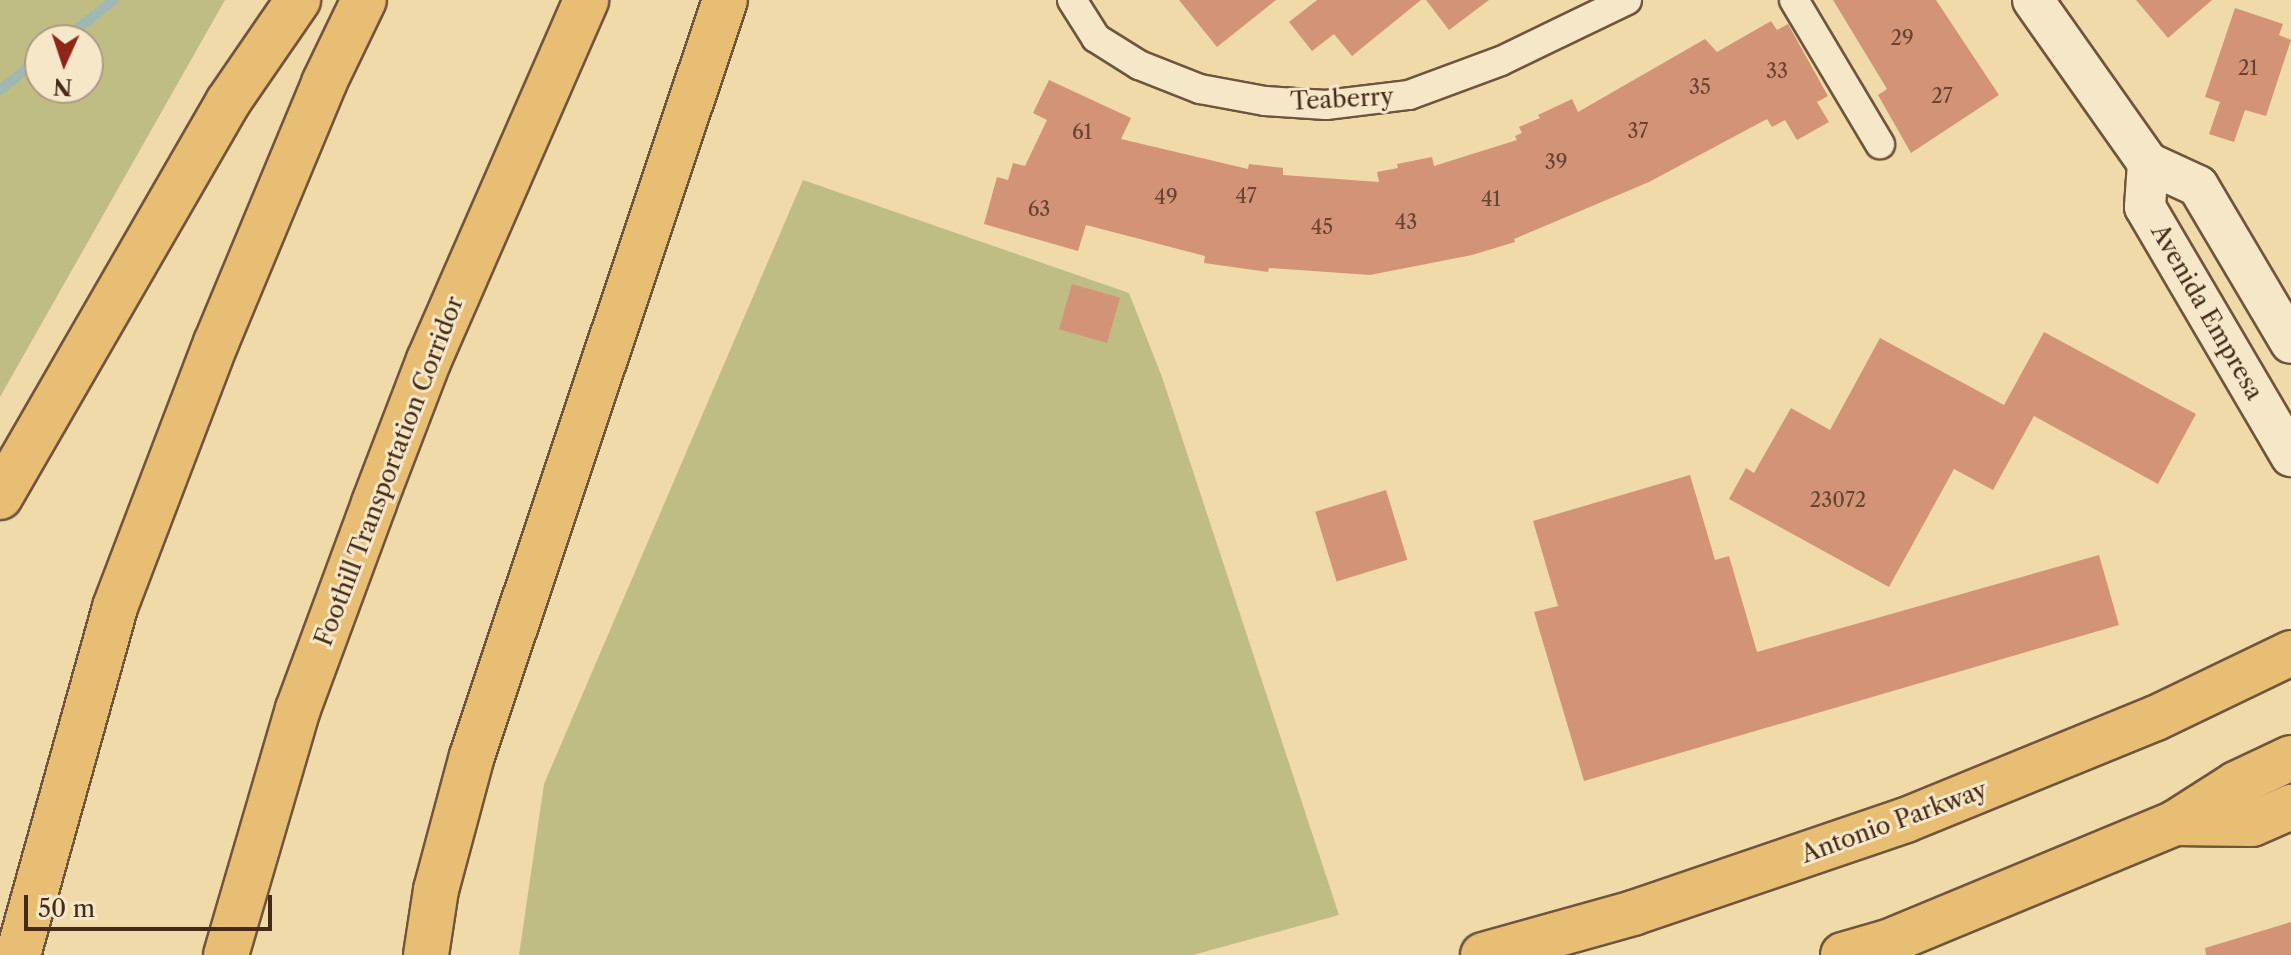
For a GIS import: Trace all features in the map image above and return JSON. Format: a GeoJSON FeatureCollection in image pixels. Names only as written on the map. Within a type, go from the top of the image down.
{"type":"FeatureCollection","features":[{"type":"Feature","properties":{"kind":"main road"},"geometry":{"type":"LineString","coordinates":[[0,497],[228,102],[298,0]]}},
{"type":"Feature","properties":{"kind":"main road"},"geometry":{"type":"LineString","coordinates":[[18,955],[115,607],[216,343],[324,83],[364,0]]}},
{"type":"Feature","properties":{"kind":"main road"},"geometry":{"type":"LineString","coordinates":[[426,955],[436,890],[472,756],[725,0]]}},
{"type":"Feature","properties":{"kind":"main road","name":"Foothill Transportation Corridor"},"geometry":{"type":"LineString","coordinates":[[226,955],[298,709],[374,503],[429,360],[579,15]]}},
{"type":"Feature","properties":{"kind":"main road","name":"Antonio Parkway"},"geometry":{"type":"LineString","coordinates":[[1483,955],[1646,909],[1906,820],[2156,718],[2291,653]]}},
{"type":"Feature","properties":{"kind":"main road"},"geometry":{"type":"LineString","coordinates":[[1843,955],[1888,942],[2175,823],[2236,784],[2291,758]]}},
{"type":"Feature","properties":{"kind":"main road"},"geometry":{"type":"LineString","coordinates":[[2175,823],[2252,824],[2291,807]]}},
{"type":"Feature","properties":{"kind":"street","name":"Teaberry"},"geometry":{"type":"LineString","coordinates":[[1072,0],[1096,38],[1139,65],[1200,89],[1265,101],[1326,105],[1409,95],[1501,61],[1627,0]]}},
{"type":"Feature","properties":{"kind":"street"},"geometry":{"type":"LineString","coordinates":[[1794,0],[1880,144]]}},
{"type":"Feature","properties":{"kind":"street"},"geometry":{"type":"LineString","coordinates":[[2033,0],[2148,163],[2198,186],[2291,343]]}},
{"type":"Feature","properties":{"kind":"street","name":"Avenida Empresa"},"geometry":{"type":"LineString","coordinates":[[2148,163],[2145,207],[2291,456]]}},
{"type":"Feature","properties":{"kind":"shaded area"},"geometry":{"type":"Polygon","coordinates":[[[0,0],[225,0],[0,397],[0,0]]]}},
{"type":"Feature","properties":{"kind":"shaded area"},"geometry":{"type":"Polygon","coordinates":[[[803,180],[1129,293],[1162,377],[1339,915],[1193,955],[519,955],[544,784],[803,180]]]}},
{"type":"Feature","properties":{"kind":"building"},"geometry":{"type":"Polygon","coordinates":[[[1179,0],[1276,0],[1217,47],[1179,0]]]}},
{"type":"Feature","properties":{"kind":"building"},"geometry":{"type":"Polygon","coordinates":[[[1317,0],[1421,0],[1352,56],[1334,34],[1312,51],[1289,22],[1317,0]]]}},
{"type":"Feature","properties":{"kind":"building"},"geometry":{"type":"Polygon","coordinates":[[[1426,0],[1489,0],[1449,30],[1426,0]]]}},
{"type":"Feature","properties":{"kind":"building"},"geometry":{"type":"Polygon","coordinates":[[[1833,0],[1936,0],[1999,95],[1911,153],[1878,95],[1887,89],[1833,0]]]}},
{"type":"Feature","properties":{"kind":"building"},"geometry":{"type":"Polygon","coordinates":[[[2136,0],[2212,0],[2168,38],[2136,0]]]}},
{"type":"Feature","properties":{"kind":"building"},"geometry":{"type":"Polygon","coordinates":[[[2235,8],[2283,24],[2279,35],[2291,40],[2266,116],[2245,110],[2234,142],[2209,134],[2220,102],[2205,97],[2235,8]]]}},
{"type":"Feature","properties":{"kind":"building"},"geometry":{"type":"Polygon","coordinates":[[[1771,21],[1777,30],[1788,24],[1828,96],[1817,102],[1829,122],[1797,140],[1785,120],[1772,127],[1767,119],[1649,182],[1514,239],[1515,242],[1472,255],[1370,275],[1269,268],[1268,272],[1204,263],[1205,256],[1086,225],[1078,251],[984,224],[997,177],[1008,180],[1013,163],[1025,166],[1047,120],[1033,113],[1049,80],[1131,118],[1121,139],[1248,169],[1249,164],[1283,168],[1283,175],[1379,182],[1377,172],[1398,168],[1397,164],[1432,157],[1434,166],[1517,140],[1515,136],[1522,133],[1519,127],[1572,99],[1578,112],[1705,39],[1717,52],[1771,21]]]}},
{"type":"Feature","properties":{"kind":"building"},"geometry":{"type":"Polygon","coordinates":[[[1072,284],[1120,298],[1107,343],[1059,329],[1072,284]]]}},
{"type":"Feature","properties":{"kind":"building"},"geometry":{"type":"Polygon","coordinates":[[[2044,332],[2196,414],[2158,484],[2034,416],[1993,490],[1954,469],[1889,587],[1729,499],[1746,468],[1754,473],[1791,408],[1830,430],[1880,338],[2004,405],[2044,332]]]}},
{"type":"Feature","properties":{"kind":"building"},"geometry":{"type":"Polygon","coordinates":[[[1690,475],[1715,560],[1729,556],[1757,652],[2099,555],[2119,625],[1584,781],[1534,612],[1558,606],[1533,521],[1690,475]]]}},
{"type":"Feature","properties":{"kind":"building"},"geometry":{"type":"Polygon","coordinates":[[[1386,490],[1407,560],[1337,581],[1315,512],[1386,490]]]}},
{"type":"Feature","properties":{"kind":"building"},"geometry":{"type":"Polygon","coordinates":[[[2291,922],[2291,955],[2206,955],[2205,948],[2291,922]]]}},
{"type":"Feature","properties":{"kind":"waterway"},"geometry":{"type":"LineString","coordinates":[[83,24],[114,0]]}},
{"type":"Feature","properties":{"kind":"waterway"},"geometry":{"type":"LineString","coordinates":[[0,90],[24,71]]}}]}
